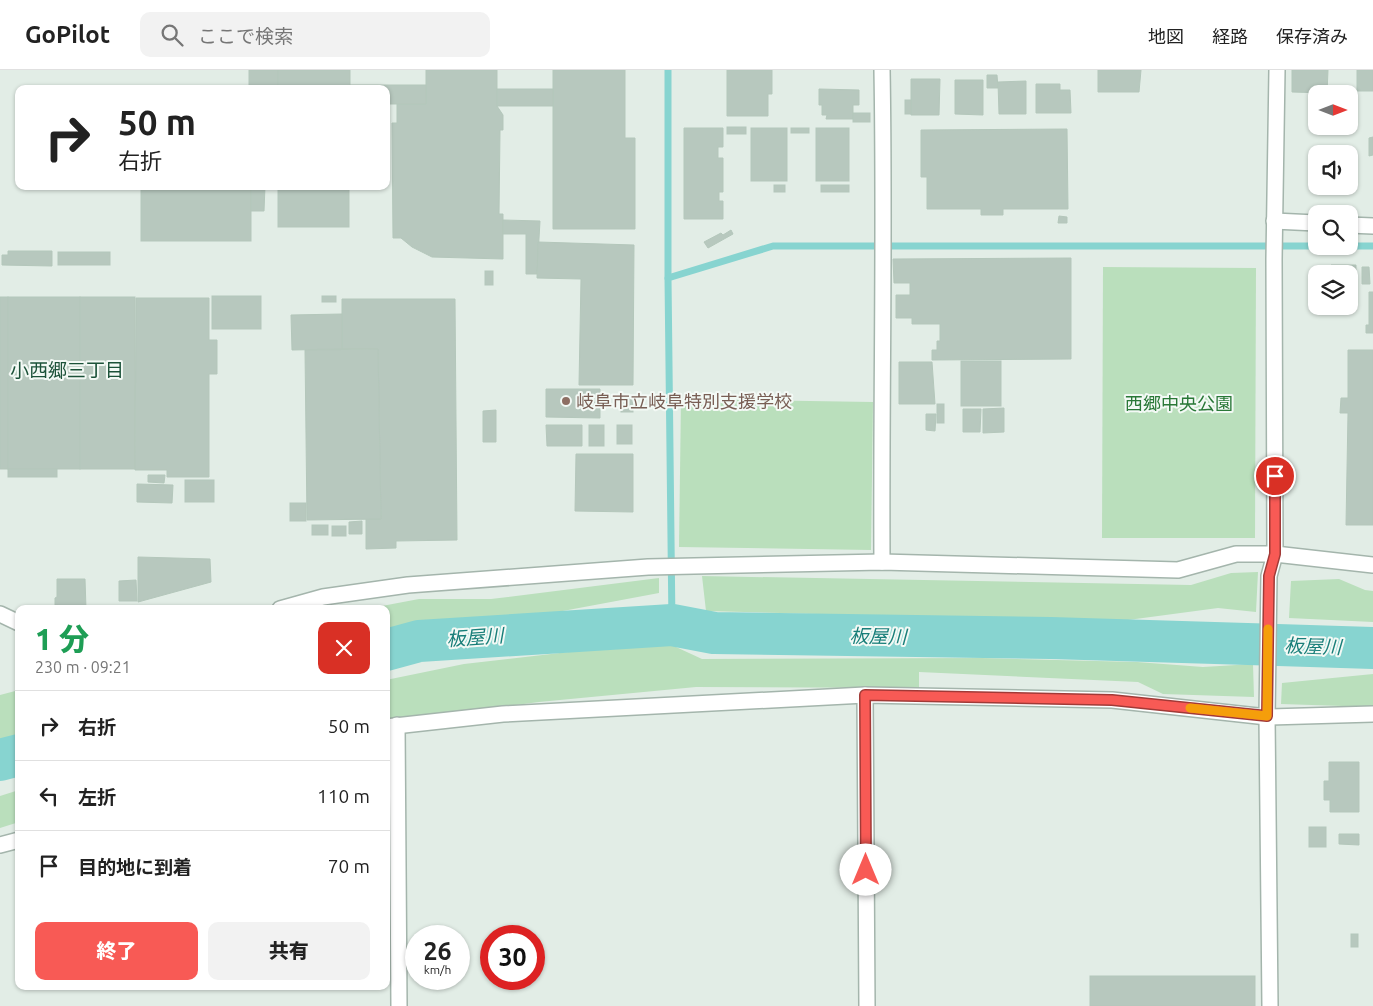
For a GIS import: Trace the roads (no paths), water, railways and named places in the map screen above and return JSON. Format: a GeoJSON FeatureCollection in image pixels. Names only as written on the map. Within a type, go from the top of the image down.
{"type":"FeatureCollection","features":[{"type":"Feature","properties":{"kind":"street"},"geometry":{"type":"LineString","coordinates":[[882,70],[884,259],[882,326],[882,562]]}},
{"type":"Feature","properties":{"kind":"street"},"geometry":{"type":"LineString","coordinates":[[1270,1006],[1267,696],[1269,576],[1275,554],[1274,221],[1277,70]]}},
{"type":"Feature","properties":{"kind":"street"},"geometry":{"type":"LineString","coordinates":[[1274,221],[1308,223]]}},
{"type":"Feature","properties":{"kind":"street"},"geometry":{"type":"LineString","coordinates":[[1358,225],[1373,226]]}},
{"type":"Feature","properties":{"kind":"street"},"geometry":{"type":"LineString","coordinates":[[294,605],[323,597],[408,585],[648,568],[882,562],[1178,570],[1236,554],[1275,554],[1373,565]]}},
{"type":"Feature","properties":{"kind":"street"},"geometry":{"type":"LineString","coordinates":[[0,614],[15,621]]}},
{"type":"Feature","properties":{"kind":"street"},"geometry":{"type":"LineString","coordinates":[[865,695],[867,1006]]}},
{"type":"Feature","properties":{"kind":"street"},"geometry":{"type":"LineString","coordinates":[[399,1006],[391,726],[503,714],[865,695],[1112,700],[1267,716],[1373,714]]}},
{"type":"Feature","properties":{"kind":"street"},"geometry":{"type":"LineString","coordinates":[[0,845],[15,841]]}},
{"type":"Feature","properties":{"kind":"waterway"},"geometry":{"type":"LineString","coordinates":[[668,70],[668,278]]}},
{"type":"Feature","properties":{"kind":"waterway"},"geometry":{"type":"LineString","coordinates":[[672,625],[668,278],[773,246],[1308,246]]}},
{"type":"Feature","properties":{"kind":"waterway"},"geometry":{"type":"LineString","coordinates":[[1358,246],[1373,246]]}},
{"type":"Feature","properties":{"kind":"waterway","name":"板屋川"},"geometry":{"type":"LineString","coordinates":[[390,649],[419,641],[672,625],[714,633],[1051,638],[1373,648]]}},
{"type":"Feature","properties":{"kind":"waterway","name":"板屋川"},"geometry":{"type":"LineString","coordinates":[[0,760],[15,756]]}},
{"type":"Feature","properties":{"kind":"place","name":"岐阜市立岐阜特別支援学校"},"geometry":{"type":"Point","coordinates":[566,401]}},
{"type":"Feature","properties":{"kind":"district","name":"小西郷三丁目"},"geometry":{"type":"Point","coordinates":[67,370]}},
{"type":"Feature","properties":{"kind":"park label","name":"西郷中央公園"},"geometry":{"type":"Point","coordinates":[1179,403]}}]}
